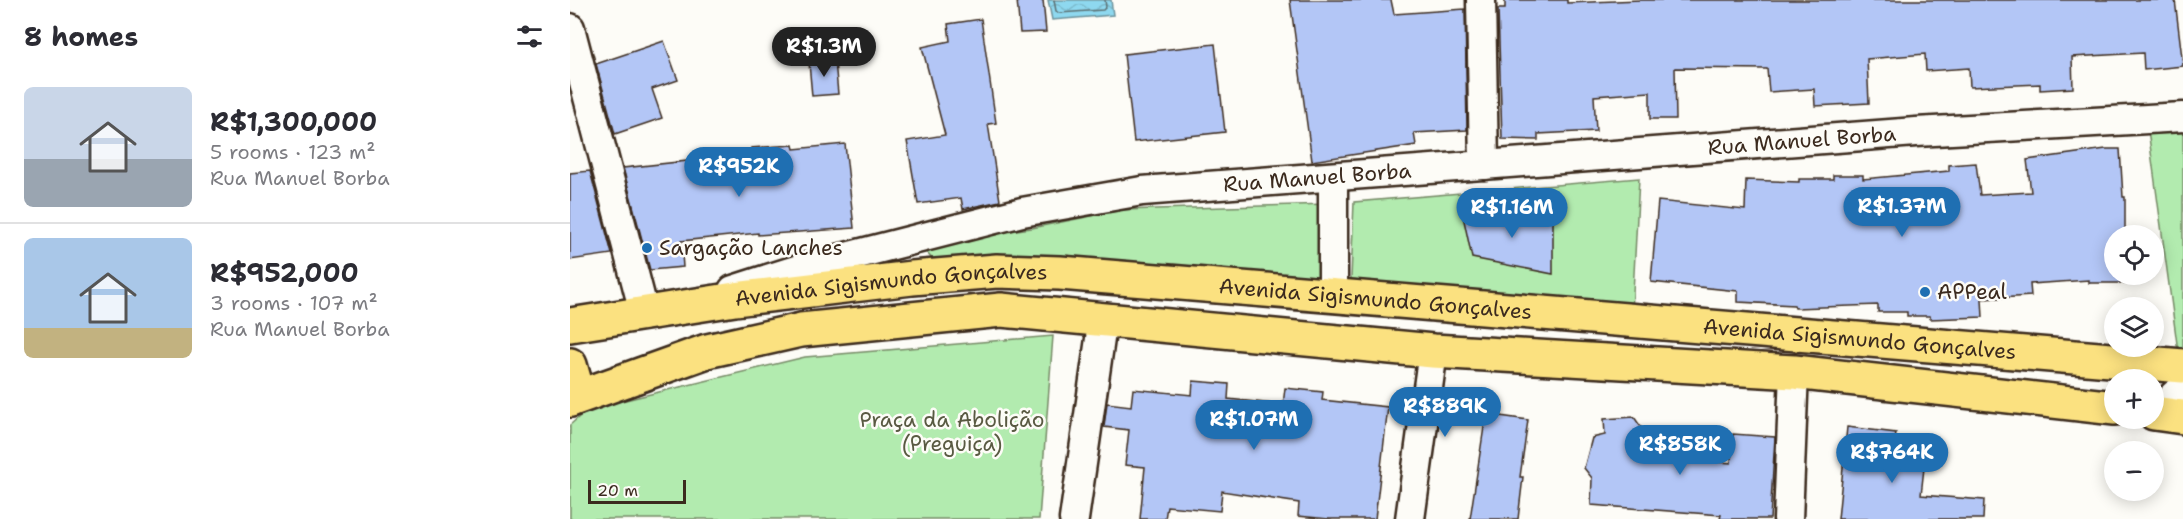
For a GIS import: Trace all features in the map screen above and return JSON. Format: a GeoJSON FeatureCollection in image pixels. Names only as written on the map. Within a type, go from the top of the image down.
{"type":"FeatureCollection","features":[{"type":"Feature","properties":{"kind":"main road","name":"Avenida Sigismundo Gonçalves"},"geometry":{"type":"LineString","coordinates":[[570,325],[681,306],[912,278],[997,271],[1060,273],[2183,366]]}},
{"type":"Feature","properties":{"kind":"main road","name":"Avenida Sigismundo Gonçalves"},"geometry":{"type":"LineString","coordinates":[[570,400],[707,351],[801,330],[1001,310],[1434,351],[1794,372],[2104,407]]}},
{"type":"Feature","properties":{"kind":"main road"},"geometry":{"type":"LineString","coordinates":[[570,365],[574,379],[570,400]]}},
{"type":"Feature","properties":{"kind":"street"},"geometry":{"type":"LineString","coordinates":[[1481,0],[1484,165]]}},
{"type":"Feature","properties":{"kind":"street"},"geometry":{"type":"LineString","coordinates":[[570,28],[644,312]]}},
{"type":"Feature","properties":{"kind":"street","name":"Rua Manuel Borba"},"geometry":{"type":"LineString","coordinates":[[681,306],[798,269],[1022,212],[1142,191],[1916,132],[2183,117]]}},
{"type":"Feature","properties":{"kind":"street"},"geometry":{"type":"LineString","coordinates":[[1333,177],[1333,297]]}},
{"type":"Feature","properties":{"kind":"street"},"geometry":{"type":"LineString","coordinates":[[1074,519],[1103,318]]}},
{"type":"Feature","properties":{"kind":"street"},"geometry":{"type":"LineString","coordinates":[[1410,519],[1434,351]]}},
{"type":"Feature","properties":{"kind":"street"},"geometry":{"type":"LineString","coordinates":[[1788,519],[1794,372]]}},
{"type":"Feature","properties":{"kind":"green space"},"geometry":{"type":"Polygon","coordinates":[[[2146,115],[2183,116],[2183,367],[2180,366],[2164,248],[2164,225],[2161,225],[2146,115]]]}},
{"type":"Feature","properties":{"kind":"green space"},"geometry":{"type":"Polygon","coordinates":[[[1639,178],[1632,312],[1351,279],[1354,202],[1639,178]]]}},
{"type":"Feature","properties":{"kind":"green space"},"geometry":{"type":"Polygon","coordinates":[[[1328,204],[1325,287],[934,261],[927,253],[942,240],[1032,228],[1121,210],[1328,204]]]}},
{"type":"Feature","properties":{"kind":"green space","name":"Praça da Abolição (Preguiça)"},"geometry":{"type":"Polygon","coordinates":[[[1053,336],[1039,519],[570,519],[570,425],[588,409],[805,357],[1053,336]]]}},
{"type":"Feature","properties":{"kind":"water"},"geometry":{"type":"Polygon","coordinates":[[[1048,0],[1111,0],[1113,15],[1052,20],[1048,0]]]}},
{"type":"Feature","properties":{"kind":"building"},"geometry":{"type":"Polygon","coordinates":[[[1017,0],[1043,0],[1046,32],[1020,33],[1017,0]]]}},
{"type":"Feature","properties":{"kind":"building"},"geometry":{"type":"Polygon","coordinates":[[[1290,0],[1391,0],[1394,14],[1465,9],[1467,130],[1414,133],[1416,145],[1312,161],[1290,0]]]}},
{"type":"Feature","properties":{"kind":"building"},"geometry":{"type":"Polygon","coordinates":[[[1505,0],[1567,0],[1567,3],[1640,0],[2175,0],[2183,66],[2144,70],[2143,53],[2072,57],[2073,88],[2040,90],[2040,84],[1970,87],[1969,68],[1926,71],[1925,54],[1867,59],[1869,103],[1815,106],[1814,89],[1769,92],[1767,69],[1675,68],[1676,119],[1650,119],[1650,92],[1594,96],[1596,131],[1538,134],[1538,140],[1502,139],[1498,9],[1505,9],[1505,0]]]}},
{"type":"Feature","properties":{"kind":"building"},"geometry":{"type":"Polygon","coordinates":[[[981,19],[996,123],[988,124],[1000,201],[963,209],[961,198],[918,204],[907,141],[945,135],[922,47],[950,41],[948,24],[981,19]]]}},
{"type":"Feature","properties":{"kind":"building"},"geometry":{"type":"Polygon","coordinates":[[[664,41],[678,80],[652,89],[662,118],[615,134],[596,64],[664,41]]]}},
{"type":"Feature","properties":{"kind":"building"},"geometry":{"type":"Polygon","coordinates":[[[1215,44],[1225,132],[1134,142],[1124,54],[1215,44]]]}},
{"type":"Feature","properties":{"kind":"building"},"geometry":{"type":"Polygon","coordinates":[[[835,61],[838,94],[812,96],[809,63],[835,61]]]}},
{"type":"Feature","properties":{"kind":"building"},"geometry":{"type":"Polygon","coordinates":[[[845,144],[854,228],[758,235],[758,233],[681,241],[683,267],[650,270],[623,168],[752,154],[751,148],[793,145],[794,149],[845,144]]]}},
{"type":"Feature","properties":{"kind":"building"},"geometry":{"type":"Polygon","coordinates":[[[2120,149],[2123,197],[2125,197],[2125,225],[2104,225],[2104,283],[2089,283],[2089,280],[2030,284],[2031,296],[1982,299],[1983,317],[1930,319],[1930,316],[1907,316],[1907,312],[1878,312],[1878,305],[1795,308],[1794,305],[1738,302],[1738,291],[1651,282],[1658,201],[1745,210],[1746,180],[1799,182],[1799,179],[1833,179],[1833,175],[1863,175],[1863,179],[1949,171],[1949,165],[1976,163],[1980,195],[2031,192],[2027,160],[2120,149]]]}},
{"type":"Feature","properties":{"kind":"building"},"geometry":{"type":"Polygon","coordinates":[[[590,171],[612,254],[570,260],[570,173],[590,171]]]}},
{"type":"Feature","properties":{"kind":"building"},"geometry":{"type":"Polygon","coordinates":[[[1462,211],[1553,213],[1553,274],[1472,258],[1462,211]]]}},
{"type":"Feature","properties":{"kind":"building"},"geometry":{"type":"Polygon","coordinates":[[[1193,381],[1229,384],[1228,399],[1283,405],[1285,388],[1323,392],[1322,400],[1388,407],[1375,519],[1298,516],[1299,503],[1222,491],[1220,511],[1167,506],[1165,519],[1140,519],[1145,467],[1125,465],[1129,430],[1104,427],[1107,403],[1131,406],[1133,389],[1192,395],[1193,381]]]}},
{"type":"Feature","properties":{"kind":"building"},"geometry":{"type":"Polygon","coordinates":[[[1486,414],[1528,420],[1520,477],[1523,477],[1518,519],[1470,519],[1486,414]]]}},
{"type":"Feature","properties":{"kind":"building"},"geometry":{"type":"Polygon","coordinates":[[[1634,417],[1656,449],[1656,457],[1731,463],[1733,434],[1775,437],[1770,519],[1720,519],[1721,515],[1591,505],[1592,478],[1584,468],[1592,438],[1605,435],[1604,419],[1634,417]]]}},
{"type":"Feature","properties":{"kind":"building"},"geometry":{"type":"Polygon","coordinates":[[[1847,427],[1896,433],[1893,456],[1925,459],[1921,495],[1984,500],[1983,519],[1838,519],[1847,427]]]}},
{"type":"Feature","properties":{"kind":"place","name":"Sargação Lanches"},"geometry":{"type":"Point","coordinates":[647,248]}},
{"type":"Feature","properties":{"kind":"place","name":"APPeal"},"geometry":{"type":"Point","coordinates":[1925,292]}}]}
